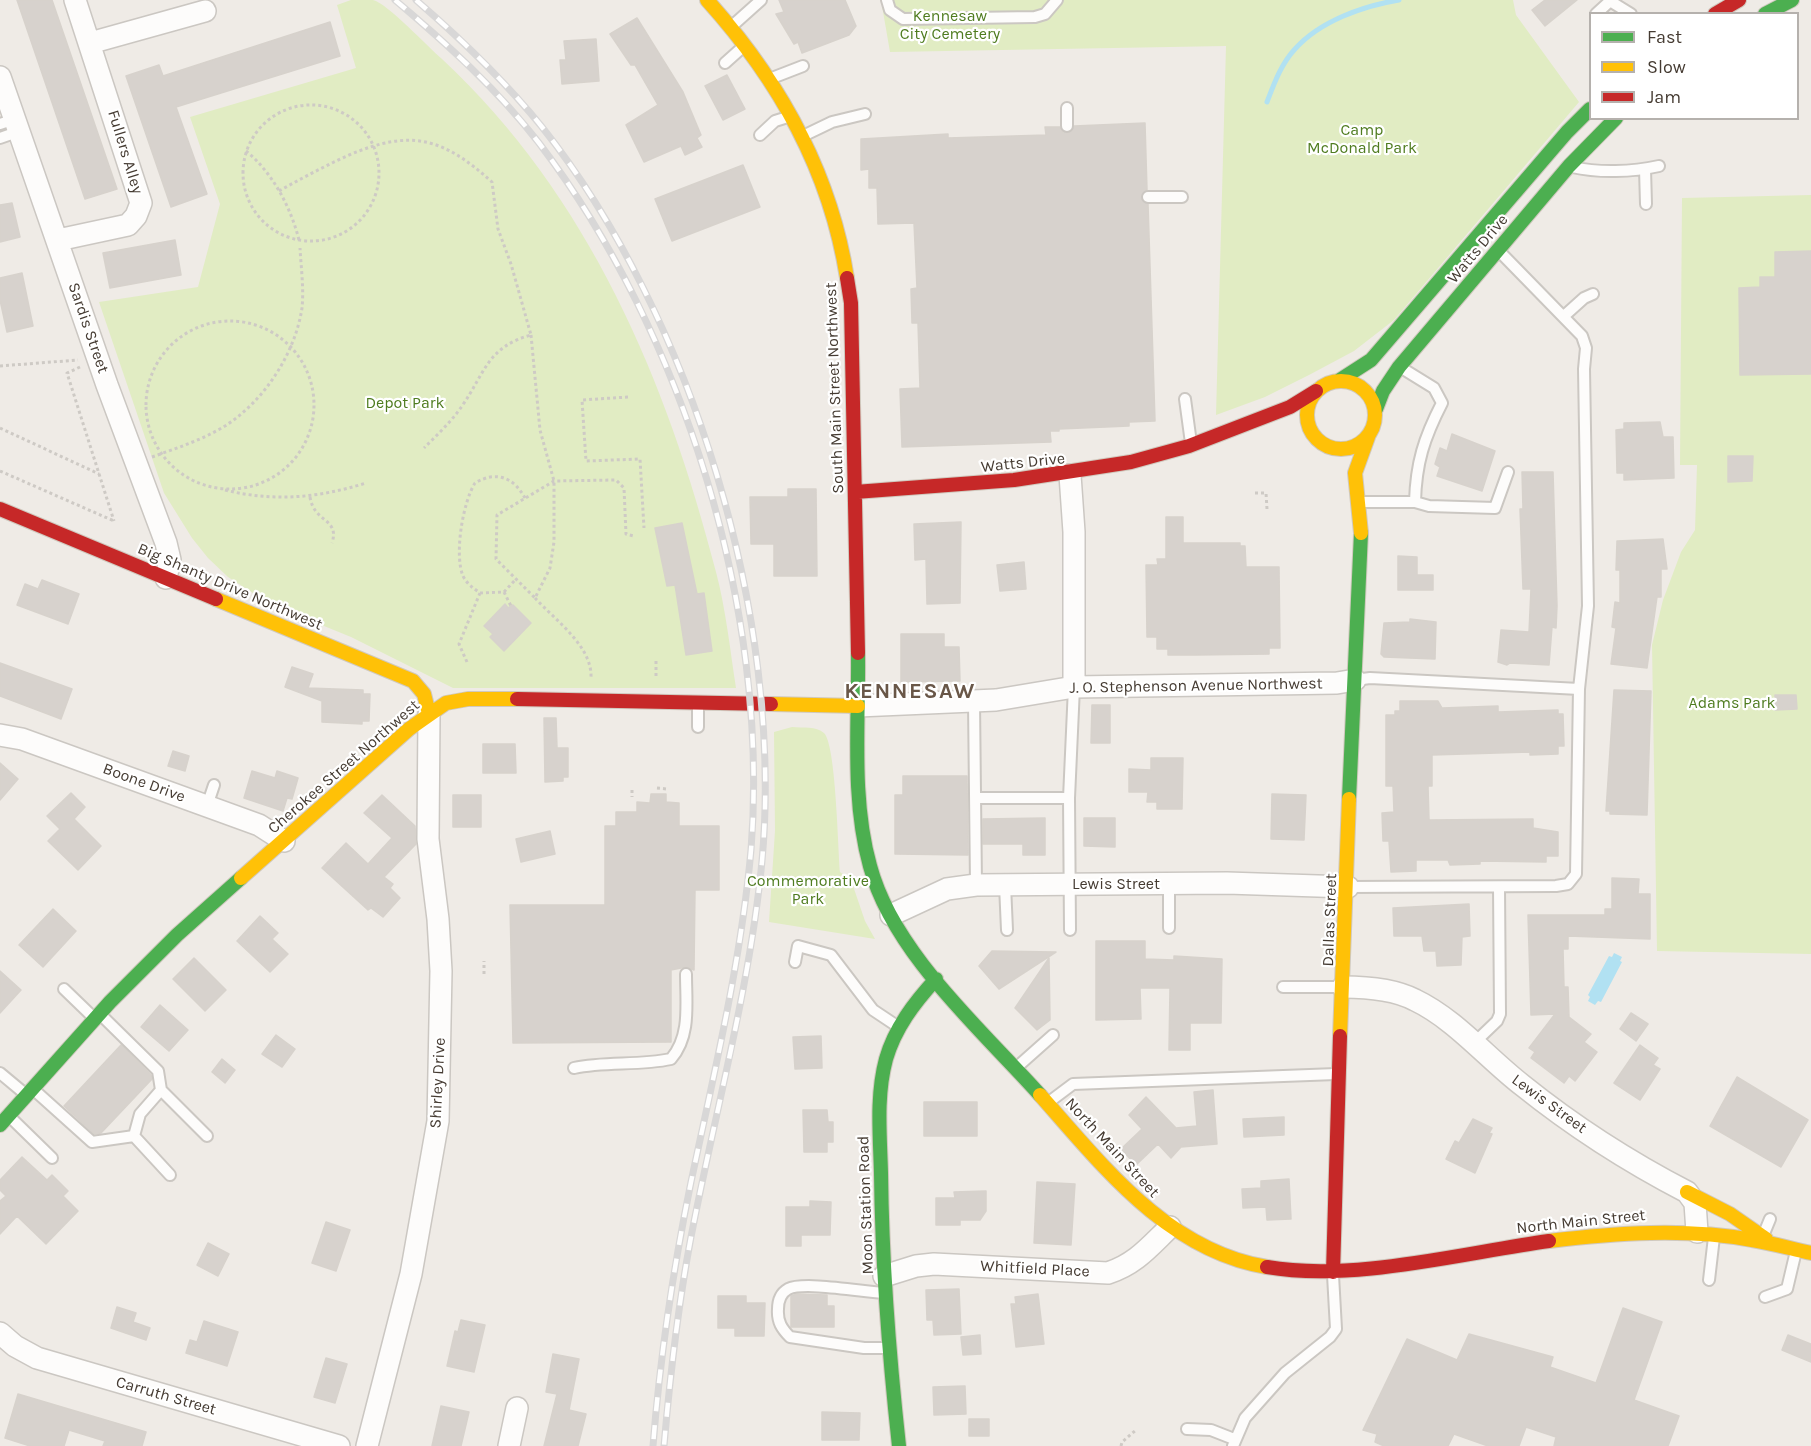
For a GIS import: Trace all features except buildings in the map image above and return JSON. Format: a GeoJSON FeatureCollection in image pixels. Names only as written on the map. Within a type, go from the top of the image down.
{"type":"FeatureCollection","features":[{"type":"Feature","properties":{"kind":"main road","name":"South Main Street Northwest"},"geometry":{"type":"LineString","coordinates":[[707,0],[747,43],[772,78],[805,135],[832,204],[848,271],[851,303],[858,706]]}},
{"type":"Feature","properties":{"kind":"main road"},"geometry":{"type":"LineString","coordinates":[[1718,12],[1739,0]]}},
{"type":"Feature","properties":{"kind":"main road"},"geometry":{"type":"LineString","coordinates":[[1769,12],[1792,0]]}},
{"type":"Feature","properties":{"kind":"main road","name":"Watts Drive"},"geometry":{"type":"LineString","coordinates":[[1376,409],[1383,391],[1399,367],[1488,243],[1589,110]]}},
{"type":"Feature","properties":{"kind":"main road","name":"Watts Drive"},"geometry":{"type":"LineString","coordinates":[[1340,380],[1371,360],[1614,120]]}},
{"type":"Feature","properties":{"kind":"main road"},"geometry":{"type":"LineString","coordinates":[[1294,432],[1317,440],[1340,450],[1350,448],[1368,437],[1373,429],[1376,409],[1367,391],[1350,381],[1331,382],[1316,391],[1307,408],[1307,418],[1317,440],[1330,465]]}},
{"type":"Feature","properties":{"kind":"main road","name":"Watts Drive"},"geometry":{"type":"LineString","coordinates":[[1191,446],[1241,424],[1290,408],[1316,391]]}},
{"type":"Feature","properties":{"kind":"main road","name":"Watts Drive"},"geometry":{"type":"LineString","coordinates":[[855,492],[984,484],[1070,475],[1191,446],[1270,431]]}},
{"type":"Feature","properties":{"kind":"main road","name":"Dallas Street"},"geometry":{"type":"LineString","coordinates":[[1333,1272],[1331,1157],[1340,1074],[1358,570],[1362,542],[1355,473],[1368,437]]}},
{"type":"Feature","properties":{"kind":"main road","name":"Big Shanty Drive Northwest"},"geometry":{"type":"LineString","coordinates":[[0,509],[413,681],[424,694],[429,714]]}},
{"type":"Feature","properties":{"kind":"main road","name":"Dallas Street"},"geometry":{"type":"LineString","coordinates":[[1344,511],[1358,570]]}},
{"type":"Feature","properties":{"kind":"main road","name":"Cherokee Street Northwest"},"geometry":{"type":"LineString","coordinates":[[4,1121],[97,1017],[177,935],[429,714],[446,703],[468,699],[858,706]]}},
{"type":"Feature","properties":{"kind":"main road","name":"North Main Street"},"geometry":{"type":"LineString","coordinates":[[858,706],[862,814],[866,847],[871,871],[891,915],[939,976],[1048,1104],[1123,1187],[1170,1227],[1221,1255],[1242,1262],[1305,1273],[1333,1272],[1517,1245],[1632,1232],[1706,1233],[1767,1239],[1811,1253]]}},
{"type":"Feature","properties":{"kind":"main road","name":"Moon Station Road"},"geometry":{"type":"LineString","coordinates":[[899,1446],[888,1348],[884,1285],[880,1095],[883,1065],[897,1027],[912,1004],[939,976]]}},
{"type":"Feature","properties":{"kind":"main road"},"geometry":{"type":"LineString","coordinates":[[1687,1192],[1730,1214],[1767,1239]]}},
{"type":"Feature","properties":{"kind":"street","name":"Fullers Alley"},"geometry":{"type":"LineString","coordinates":[[58,240],[128,225],[136,216],[141,203],[75,0]]}},
{"type":"Feature","properties":{"kind":"street"},"geometry":{"type":"LineString","coordinates":[[90,43],[206,11]]}},
{"type":"Feature","properties":{"kind":"street","name":"Sardis Street"},"geometry":{"type":"LineString","coordinates":[[0,77],[9,128],[58,240],[98,358],[166,543],[171,561],[165,578]]}},
{"type":"Feature","properties":{"kind":"street"},"geometry":{"type":"LineString","coordinates":[[1070,475],[1079,533],[1074,687]]}},
{"type":"Feature","properties":{"kind":"street","name":"J. O. Stephenson Avenue Northwest"},"geometry":{"type":"LineString","coordinates":[[858,706],[974,702],[1019,691],[1074,687],[1121,679],[1355,680]]}},
{"type":"Feature","properties":{"kind":"street","name":"Shirley Drive"},"geometry":{"type":"LineString","coordinates":[[367,1446],[411,1274],[443,1120],[444,1069],[438,919],[428,838],[429,714]]}},
{"type":"Feature","properties":{"kind":"street","name":"Boone Drive"},"geometry":{"type":"LineString","coordinates":[[0,735],[22,738],[259,825],[284,841]]}},
{"type":"Feature","properties":{"kind":"street","name":"Lewis Street"},"geometry":{"type":"LineString","coordinates":[[891,915],[947,889],[976,885],[1169,884],[1348,887]]}},
{"type":"Feature","properties":{"kind":"street","name":"Lewis Street"},"geometry":{"type":"LineString","coordinates":[[1344,987],[1383,990],[1414,999],[1445,1020],[1522,1086],[1608,1147],[1687,1192]]}},
{"type":"Feature","properties":{"kind":"street"},"geometry":{"type":"LineString","coordinates":[[1687,1192],[1695,1203],[1706,1233]]}},
{"type":"Feature","properties":{"kind":"street","name":"Whitfield Place"},"geometry":{"type":"LineString","coordinates":[[884,1285],[916,1266],[934,1264],[1108,1273],[1125,1268],[1144,1254],[1170,1227]]}},
{"type":"Feature","properties":{"kind":"street","name":"Carruth Street"},"geometry":{"type":"LineString","coordinates":[[0,1333],[15,1346],[37,1358],[339,1446]]}},
{"type":"Feature","properties":{"kind":"street"},"geometry":{"type":"LineString","coordinates":[[509,1446],[517,1408]]}},
{"type":"Feature","properties":{"kind":"lane"},"geometry":{"type":"LineString","coordinates":[[731,26],[761,0]]}},
{"type":"Feature","properties":{"kind":"lane"},"geometry":{"type":"LineString","coordinates":[[887,0],[894,15],[903,19],[914,19],[1035,17],[1045,14],[1057,0]]}},
{"type":"Feature","properties":{"kind":"lane"},"geometry":{"type":"LineString","coordinates":[[1598,12],[1610,1],[1628,12]]}},
{"type":"Feature","properties":{"kind":"lane"},"geometry":{"type":"LineString","coordinates":[[725,63],[747,43]]}},
{"type":"Feature","properties":{"kind":"lane"},"geometry":{"type":"LineString","coordinates":[[772,78],[803,66]]}},
{"type":"Feature","properties":{"kind":"lane"},"geometry":{"type":"LineString","coordinates":[[1067,108],[1067,126]]}},
{"type":"Feature","properties":{"kind":"lane"},"geometry":{"type":"LineString","coordinates":[[805,135],[832,122],[865,114]]}},
{"type":"Feature","properties":{"kind":"lane"},"geometry":{"type":"LineString","coordinates":[[760,135],[775,121],[794,115]]}},
{"type":"Feature","properties":{"kind":"lane"},"geometry":{"type":"LineString","coordinates":[[1569,166],[1587,170],[1645,169],[1659,166]]}},
{"type":"Feature","properties":{"kind":"lane"},"geometry":{"type":"LineString","coordinates":[[1645,169],[1646,204]]}},
{"type":"Feature","properties":{"kind":"lane"},"geometry":{"type":"LineString","coordinates":[[1148,197],[1182,197]]}},
{"type":"Feature","properties":{"kind":"lane"},"geometry":{"type":"LineString","coordinates":[[1348,887],[1556,886],[1568,884],[1576,874],[1579,689],[1588,606],[1584,369],[1586,348],[1582,336],[1564,316],[1488,243]]}},
{"type":"Feature","properties":{"kind":"lane"},"geometry":{"type":"LineString","coordinates":[[1564,316],[1584,298],[1593,294]]}},
{"type":"Feature","properties":{"kind":"lane"},"geometry":{"type":"LineString","coordinates":[[1399,367],[1434,388],[1442,403],[1430,426],[1416,466],[1415,502]]}},
{"type":"Feature","properties":{"kind":"lane"},"geometry":{"type":"LineString","coordinates":[[1185,399],[1191,446]]}},
{"type":"Feature","properties":{"kind":"lane"},"geometry":{"type":"LineString","coordinates":[[1357,502],[1415,502],[1429,506],[1495,508],[1508,472]]}},
{"type":"Feature","properties":{"kind":"lane"},"geometry":{"type":"LineString","coordinates":[[1355,680],[1370,678],[1579,689]]}},
{"type":"Feature","properties":{"kind":"lane"},"geometry":{"type":"LineString","coordinates":[[1070,930],[1069,798],[1074,687]]}},
{"type":"Feature","properties":{"kind":"lane"},"geometry":{"type":"LineString","coordinates":[[698,702],[698,727]]}},
{"type":"Feature","properties":{"kind":"lane"},"geometry":{"type":"LineString","coordinates":[[974,702],[976,885]]}},
{"type":"Feature","properties":{"kind":"lane"},"geometry":{"type":"LineString","coordinates":[[207,806],[214,785]]}},
{"type":"Feature","properties":{"kind":"lane"},"geometry":{"type":"LineString","coordinates":[[976,798],[1069,798]]}},
{"type":"Feature","properties":{"kind":"lane"},"geometry":{"type":"LineString","coordinates":[[1169,884],[1169,928]]}},
{"type":"Feature","properties":{"kind":"lane"},"geometry":{"type":"LineString","coordinates":[[1005,885],[1007,930]]}},
{"type":"Feature","properties":{"kind":"lane"},"geometry":{"type":"LineString","coordinates":[[1473,1044],[1497,1021],[1500,1014],[1499,887]]}},
{"type":"Feature","properties":{"kind":"lane"},"geometry":{"type":"LineString","coordinates":[[795,962],[798,946],[831,955],[873,1010],[897,1027]]}},
{"type":"Feature","properties":{"kind":"lane"},"geometry":{"type":"LineString","coordinates":[[574,1068],[593,1064],[645,1063],[671,1059],[681,1047],[686,1026],[686,974]]}},
{"type":"Feature","properties":{"kind":"lane"},"geometry":{"type":"LineString","coordinates":[[1283,987],[1344,987]]}},
{"type":"Feature","properties":{"kind":"lane"},"geometry":{"type":"LineString","coordinates":[[63,989],[158,1071],[161,1090],[207,1136]]}},
{"type":"Feature","properties":{"kind":"lane"},"geometry":{"type":"LineString","coordinates":[[1016,1068],[1053,1035]]}},
{"type":"Feature","properties":{"kind":"lane"},"geometry":{"type":"LineString","coordinates":[[0,1073],[30,1092],[92,1142],[134,1136]]}},
{"type":"Feature","properties":{"kind":"lane"},"geometry":{"type":"LineString","coordinates":[[1048,1104],[1073,1084],[1340,1074]]}},
{"type":"Feature","properties":{"kind":"lane"},"geometry":{"type":"LineString","coordinates":[[134,1136],[140,1114],[161,1090]]}},
{"type":"Feature","properties":{"kind":"lane"},"geometry":{"type":"LineString","coordinates":[[4,1121],[51,1158]]}},
{"type":"Feature","properties":{"kind":"lane"},"geometry":{"type":"LineString","coordinates":[[134,1136],[170,1175]]}},
{"type":"Feature","properties":{"kind":"lane"},"geometry":{"type":"LineString","coordinates":[[1152,1213],[1167,1202]]}},
{"type":"Feature","properties":{"kind":"lane"},"geometry":{"type":"LineString","coordinates":[[1767,1239],[1770,1219]]}},
{"type":"Feature","properties":{"kind":"lane"},"geometry":{"type":"LineString","coordinates":[[1706,1233],[1709,1280]]}},
{"type":"Feature","properties":{"kind":"lane"},"geometry":{"type":"LineString","coordinates":[[1765,1297],[1787,1290],[1797,1248]]}},
{"type":"Feature","properties":{"kind":"lane"},"geometry":{"type":"LineString","coordinates":[[1187,1429],[1211,1430],[1234,1442],[1245,1418],[1285,1373],[1330,1337],[1336,1329],[1333,1272]]}},
{"type":"Feature","properties":{"kind":"lane"},"geometry":{"type":"LineString","coordinates":[[884,1285],[790,1288],[783,1292],[778,1308],[779,1323],[790,1337],[864,1348],[888,1348]]}},
{"type":"Feature","properties":{"kind":"path"},"geometry":{"type":"LineString","coordinates":[[308,105],[328,107],[347,115],[366,133],[373,145],[379,164],[379,184],[375,197],[361,220],[333,238],[299,240],[275,231],[256,213],[244,183],[246,151],[252,139],[270,119],[282,112],[308,105]]}},
{"type":"Feature","properties":{"kind":"path"},"geometry":{"type":"LineString","coordinates":[[279,191],[313,172],[373,145],[399,139],[426,141],[443,147],[486,177],[494,187],[496,222],[525,309],[531,335],[540,430],[554,481],[554,542],[550,568],[535,598]]}},
{"type":"Feature","properties":{"kind":"path"},"geometry":{"type":"LineString","coordinates":[[246,151],[261,166],[279,191],[296,225],[299,240]]}},
{"type":"Feature","properties":{"kind":"path"},"geometry":{"type":"LineString","coordinates":[[146,459],[211,433],[239,415],[267,386],[290,346],[302,301],[300,248]]}},
{"type":"Feature","properties":{"kind":"path"},"geometry":{"type":"LineString","coordinates":[[218,488],[232,489],[261,483],[286,467],[304,444],[310,430],[314,400],[306,371],[290,346],[266,330],[238,322],[208,324],[195,329],[177,341],[154,369],[146,396],[148,425],[161,454],[178,472],[190,479],[218,488],[249,496],[279,499],[310,497],[366,483]]}},
{"type":"Feature","properties":{"kind":"path"},"geometry":{"type":"LineString","coordinates":[[424,448],[461,407],[490,359],[508,343],[531,335]]}},
{"type":"Feature","properties":{"kind":"path"},"geometry":{"type":"LineString","coordinates":[[0,366],[98,358]]}},
{"type":"Feature","properties":{"kind":"path"},"geometry":{"type":"LineString","coordinates":[[0,471],[114,521],[67,373],[98,358]]}},
{"type":"Feature","properties":{"kind":"path"},"geometry":{"type":"LineString","coordinates":[[628,397],[582,400],[586,462],[640,459],[644,528]]}},
{"type":"Feature","properties":{"kind":"path"},"geometry":{"type":"LineString","coordinates":[[0,428],[99,474]]}},
{"type":"Feature","properties":{"kind":"path"},"geometry":{"type":"LineString","coordinates":[[516,579],[504,592],[480,593],[466,582],[459,560],[465,506],[470,491],[482,479],[501,476],[514,483],[525,498]]}},
{"type":"Feature","properties":{"kind":"path"},"geometry":{"type":"LineString","coordinates":[[590,688],[591,665],[588,657],[496,559],[497,515],[554,481],[616,480],[624,488],[626,534],[634,536]]}},
{"type":"Feature","properties":{"kind":"path"},"geometry":{"type":"LineString","coordinates":[[1255,493],[1266,493],[1267,509]]}},
{"type":"Feature","properties":{"kind":"path"},"geometry":{"type":"LineString","coordinates":[[310,497],[312,508],[317,515],[333,526],[335,532],[332,543]]}},
{"type":"Feature","properties":{"kind":"path"},"geometry":{"type":"LineString","coordinates":[[504,592],[511,606]]}},
{"type":"Feature","properties":{"kind":"path"},"geometry":{"type":"LineString","coordinates":[[467,662],[459,644],[480,593]]}},
{"type":"Feature","properties":{"kind":"path"},"geometry":{"type":"LineString","coordinates":[[656,661],[656,679]]}},
{"type":"Feature","properties":{"kind":"path"},"geometry":{"type":"LineString","coordinates":[[657,788],[667,789]]}},
{"type":"Feature","properties":{"kind":"path"},"geometry":{"type":"LineString","coordinates":[[632,790],[632,797]]}},
{"type":"Feature","properties":{"kind":"path"},"geometry":{"type":"LineString","coordinates":[[484,961],[484,974]]}},
{"type":"Feature","properties":{"kind":"path"},"geometry":{"type":"LineString","coordinates":[[1121,1446],[1122,1442],[1136,1430]]}},
{"type":"Feature","properties":{"kind":"green space","name":"Depot Park"},"geometry":{"type":"Polygon","coordinates":[[[351,0],[373,0],[388,9],[442,59],[494,113],[540,170],[580,231],[616,295],[647,362],[696,501],[719,586],[736,688],[453,688],[351,637],[270,604],[228,577],[208,558],[192,538],[164,493],[99,302],[198,287],[220,204],[190,117],[356,68],[337,5],[351,0]]]}},
{"type":"Feature","properties":{"kind":"green space","name":"Camp McDonald Park"},"geometry":{"type":"Polygon","coordinates":[[[881,0],[1513,0],[1516,15],[1579,102],[1394,320],[1354,351],[1265,397],[1216,415],[1226,46],[890,52],[881,0]]]}},
{"type":"Feature","properties":{"kind":"green space","name":"Adams Park"},"geometry":{"type":"Polygon","coordinates":[[[1811,195],[1811,954],[1657,951],[1652,645],[1663,600],[1681,552],[1695,530],[1697,465],[1680,465],[1682,198],[1811,195]]]}},
{"type":"Feature","properties":{"kind":"green space","name":"Commemorative Park"},"geometry":{"type":"Polygon","coordinates":[[[792,727],[817,729],[824,733],[828,741],[834,776],[840,872],[851,880],[865,921],[875,939],[769,922],[775,831],[774,732],[792,727]]]}},
{"type":"Feature","properties":{"kind":"water"},"geometry":{"type":"Polygon","coordinates":[[[1614,953],[1622,957],[1620,961],[1622,962],[1601,1002],[1598,1001],[1595,1005],[1588,1001],[1590,997],[1588,995],[1609,956],[1612,957],[1614,953]]]}},
{"type":"Feature","properties":{"kind":"waterway"},"geometry":{"type":"LineString","coordinates":[[1267,102],[1278,74],[1295,49],[1305,39],[1343,16],[1371,6],[1399,0]]}},
{"type":"Feature","properties":{"kind":"railway"},"geometry":{"type":"LineString","coordinates":[[395,0],[452,50],[506,104],[539,143],[591,218],[636,300],[675,388],[706,478],[731,572],[746,666],[753,759],[751,850],[734,976],[678,1248],[663,1347],[653,1446]]}},
{"type":"Feature","properties":{"kind":"railway"},"geometry":{"type":"LineString","coordinates":[[416,0],[513,93],[542,127],[596,203],[643,288],[684,379],[717,475],[742,573],[758,671],[765,768],[762,861],[741,1002],[686,1263],[664,1446]]}},
{"type":"Feature","properties":{"kind":"traffic: fast"},"geometry":{"type":"LineString","coordinates":[[1769,12],[1792,0]]}},
{"type":"Feature","properties":{"kind":"traffic: fast"},"geometry":{"type":"LineString","coordinates":[[1340,380],[1371,360],[1567,132],[1589,110]]}},
{"type":"Feature","properties":{"kind":"traffic: fast"},"geometry":{"type":"LineString","coordinates":[[1376,409],[1383,391],[1399,367],[1569,166],[1614,120]]}},
{"type":"Feature","properties":{"kind":"traffic: fast"},"geometry":{"type":"LineString","coordinates":[[1349,799],[1361,533]]}},
{"type":"Feature","properties":{"kind":"traffic: fast"},"geometry":{"type":"LineString","coordinates":[[858,653],[857,760],[860,814],[870,866],[882,898],[898,929],[942,989],[1040,1095]]}},
{"type":"Feature","properties":{"kind":"traffic: fast"},"geometry":{"type":"LineString","coordinates":[[0,1125],[110,1002],[177,935],[241,878]]}},
{"type":"Feature","properties":{"kind":"traffic: fast"},"geometry":{"type":"LineString","coordinates":[[899,1446],[884,1275],[881,1087],[886,1059],[900,1026],[936,979]]}},
{"type":"Feature","properties":{"kind":"traffic: slow"},"geometry":{"type":"LineString","coordinates":[[707,0],[757,62],[798,128],[828,200],[847,278]]}},
{"type":"Feature","properties":{"kind":"traffic: slow"},"geometry":{"type":"LineString","coordinates":[[1334,381],[1348,381],[1360,386],[1370,396],[1375,415],[1370,434],[1360,444],[1348,449],[1334,449],[1322,444],[1312,434],[1307,422],[1307,408],[1312,396],[1322,386],[1334,381]]}},
{"type":"Feature","properties":{"kind":"traffic: slow"},"geometry":{"type":"LineString","coordinates":[[1361,533],[1355,473],[1368,437]]}},
{"type":"Feature","properties":{"kind":"traffic: slow"},"geometry":{"type":"LineString","coordinates":[[216,599],[413,681],[424,694],[429,714]]}},
{"type":"Feature","properties":{"kind":"traffic: slow"},"geometry":{"type":"LineString","coordinates":[[241,878],[409,729],[446,703],[468,699],[517,699]]}},
{"type":"Feature","properties":{"kind":"traffic: slow"},"geometry":{"type":"LineString","coordinates":[[771,704],[858,706]]}},
{"type":"Feature","properties":{"kind":"traffic: slow"},"geometry":{"type":"LineString","coordinates":[[1340,1036],[1349,799]]}},
{"type":"Feature","properties":{"kind":"traffic: slow"},"geometry":{"type":"LineString","coordinates":[[1040,1095],[1113,1176],[1140,1202],[1168,1224],[1199,1243],[1231,1258],[1267,1267]]}},
{"type":"Feature","properties":{"kind":"traffic: slow"},"geometry":{"type":"LineString","coordinates":[[1687,1192],[1730,1214],[1766,1239]]}},
{"type":"Feature","properties":{"kind":"traffic: slow"},"geometry":{"type":"LineString","coordinates":[[1549,1241],[1625,1234],[1702,1234],[1759,1241],[1811,1253]]}},
{"type":"Feature","properties":{"kind":"traffic: jam"},"geometry":{"type":"LineString","coordinates":[[1718,12],[1739,0]]}},
{"type":"Feature","properties":{"kind":"traffic: jam"},"geometry":{"type":"LineString","coordinates":[[847,278],[851,303],[858,653]]}},
{"type":"Feature","properties":{"kind":"traffic: jam"},"geometry":{"type":"LineString","coordinates":[[855,492],[1014,480],[1131,462],[1189,446],[1290,407],[1316,391]]}},
{"type":"Feature","properties":{"kind":"traffic: jam"},"geometry":{"type":"LineString","coordinates":[[0,509],[216,599]]}},
{"type":"Feature","properties":{"kind":"traffic: jam"},"geometry":{"type":"LineString","coordinates":[[517,699],[771,704]]}},
{"type":"Feature","properties":{"kind":"traffic: jam"},"geometry":{"type":"LineString","coordinates":[[1333,1272],[1340,1036]]}},
{"type":"Feature","properties":{"kind":"traffic: jam"},"geometry":{"type":"LineString","coordinates":[[1267,1267],[1300,1271],[1371,1269],[1549,1241]]}},
{"type":"Feature","properties":{"kind":"district","name":"KENNESAW"},"geometry":{"type":"Point","coordinates":[910,692]}},
{"type":"Feature","properties":{"kind":"park label","name":"Kennesaw City Cemetery"},"geometry":{"type":"Point","coordinates":[950,25]}}]}
